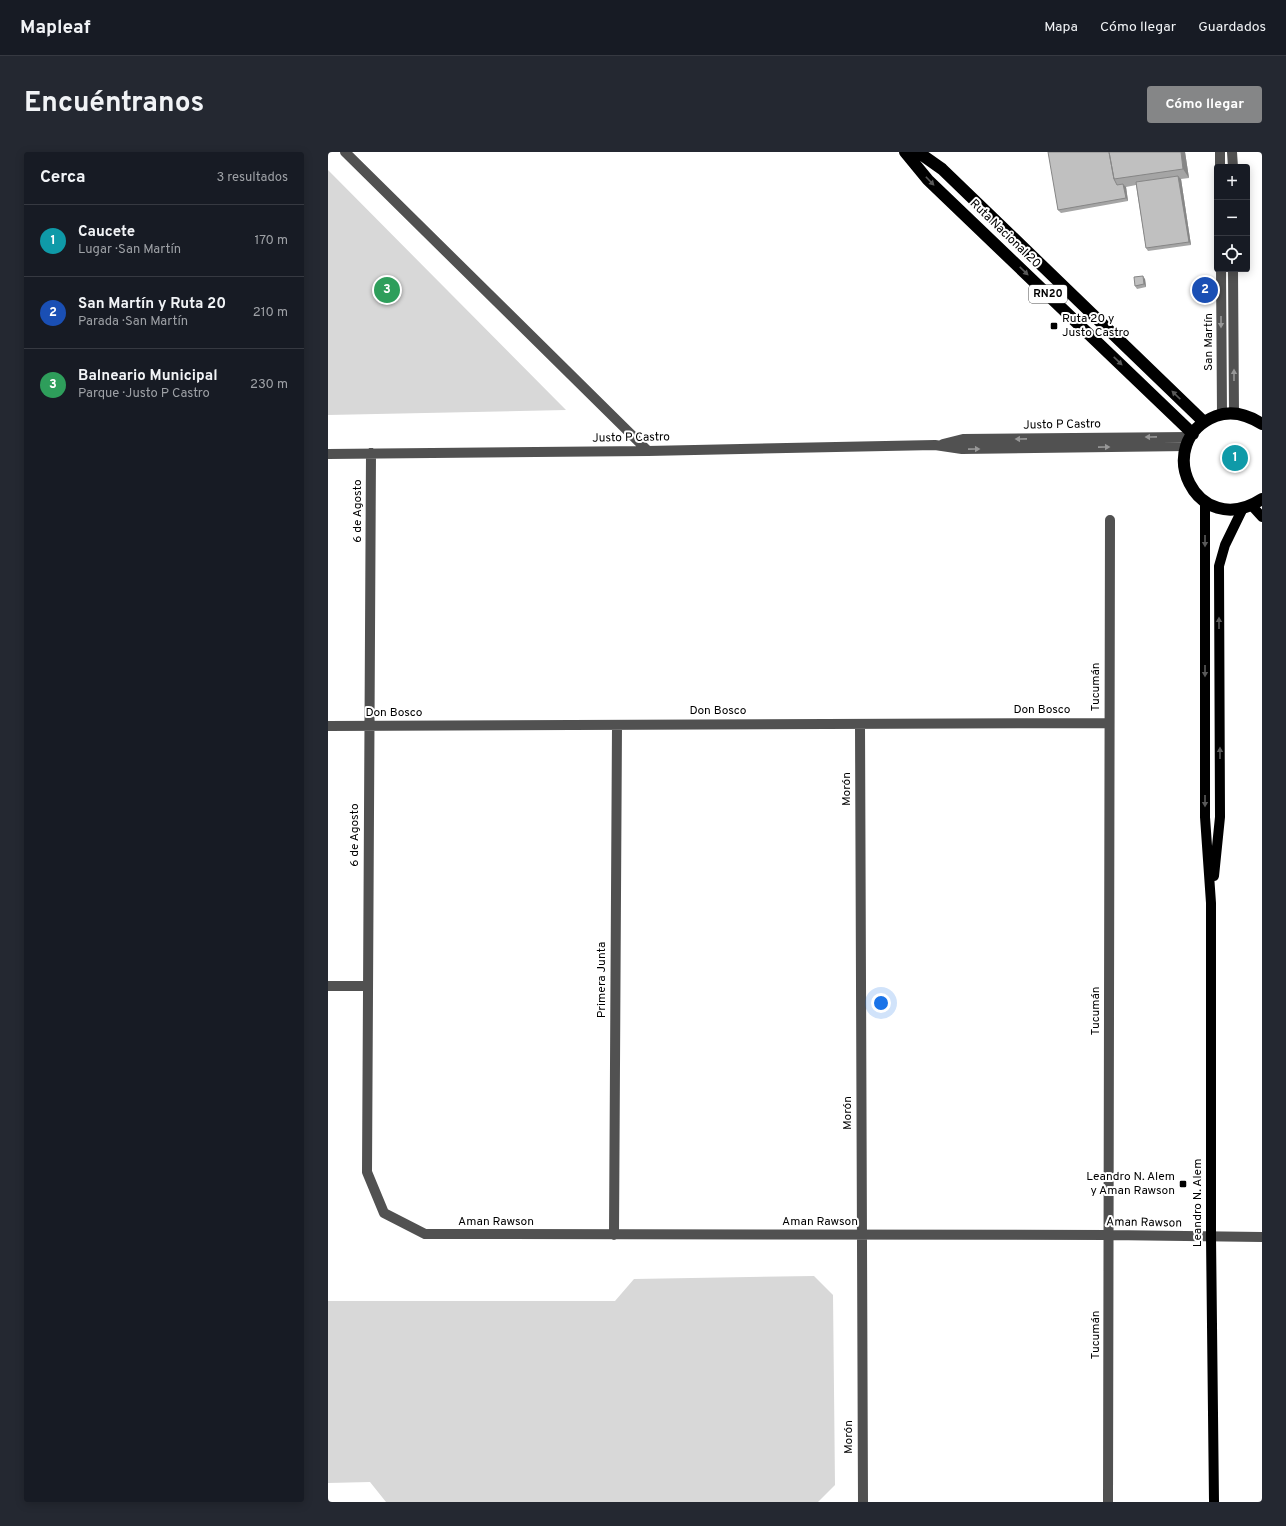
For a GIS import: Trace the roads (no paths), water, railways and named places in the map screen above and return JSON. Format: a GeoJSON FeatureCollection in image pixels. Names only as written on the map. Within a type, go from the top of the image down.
{"type":"FeatureCollection","features":[{"type":"Feature","properties":{"kind":"highway","name":"Ruta Nacional 20"},"geometry":{"type":"LineString","coordinates":[[905,152],[928,180],[1190,439]]}},
{"type":"Feature","properties":{"kind":"highway","name":"Ruta Nacional 20"},"geometry":{"type":"LineString","coordinates":[[918,152],[942,169],[1204,422]]}},
{"type":"Feature","properties":{"kind":"highway"},"geometry":{"type":"LineString","coordinates":[[1262,424],[1253,418],[1228,414],[1207,420],[1190,439],[1184,460],[1186,476],[1193,490],[1205,502],[1219,509],[1236,510],[1247,507],[1262,499]]}},
{"type":"Feature","properties":{"kind":"main road"},"geometry":{"type":"LineString","coordinates":[[1205,502],[1205,817],[1211,904]]}},
{"type":"Feature","properties":{"kind":"main road"},"geometry":{"type":"LineString","coordinates":[[1211,904],[1220,817],[1219,566],[1225,545],[1247,507],[1262,516]]}},
{"type":"Feature","properties":{"kind":"main road","name":"Leandro N. Alem"},"geometry":{"type":"LineString","coordinates":[[1211,904],[1211,1237],[1214,1502]]}},
{"type":"Feature","properties":{"kind":"street"},"geometry":{"type":"LineString","coordinates":[[345,152],[648,451]]}},
{"type":"Feature","properties":{"kind":"street"},"geometry":{"type":"LineString","coordinates":[[1220,152],[1220,164]]}},
{"type":"Feature","properties":{"kind":"street"},"geometry":{"type":"LineString","coordinates":[[1232,152],[1233,164]]}},
{"type":"Feature","properties":{"kind":"street","name":"San Martín"},"geometry":{"type":"LineString","coordinates":[[1221,272],[1228,414]]}},
{"type":"Feature","properties":{"kind":"street","name":"San Martín"},"geometry":{"type":"LineString","coordinates":[[1228,414],[1233,272]]}},
{"type":"Feature","properties":{"kind":"street","name":"Justo P Castro"},"geometry":{"type":"LineString","coordinates":[[328,454],[648,451],[935,445],[962,449],[1190,439]]}},
{"type":"Feature","properties":{"kind":"street","name":"6 de Agosto"},"geometry":{"type":"LineString","coordinates":[[371,453],[367,1172],[384,1213]]}},
{"type":"Feature","properties":{"kind":"street","name":"Tucumán"},"geometry":{"type":"LineString","coordinates":[[1108,1502],[1110,520]]}},
{"type":"Feature","properties":{"kind":"street","name":"Don Bosco"},"geometry":{"type":"LineString","coordinates":[[328,726],[1109,723]]}},
{"type":"Feature","properties":{"kind":"street","name":"Morón"},"geometry":{"type":"LineString","coordinates":[[860,724],[862,1502]]}},
{"type":"Feature","properties":{"kind":"street","name":"Primera Junta"},"geometry":{"type":"LineString","coordinates":[[614,1235],[617,725]]}},
{"type":"Feature","properties":{"kind":"street"},"geometry":{"type":"LineString","coordinates":[[328,986],[368,986]]}},
{"type":"Feature","properties":{"kind":"street","name":"Aman Rawson"},"geometry":{"type":"LineString","coordinates":[[384,1213],[425,1234],[1262,1237]]}},
{"type":"Feature","properties":{"kind":"place","name":"Balneario Municipal"},"geometry":{"type":"Point","coordinates":[387,290]}},
{"type":"Feature","properties":{"kind":"place","name":"San Martín y Ruta 20"},"geometry":{"type":"Point","coordinates":[1205,290]}},
{"type":"Feature","properties":{"kind":"place","name":"Ruta 20 y Justo Castro"},"geometry":{"type":"Point","coordinates":[1054,326]}},
{"type":"Feature","properties":{"kind":"place","name":"Caucete"},"geometry":{"type":"Point","coordinates":[1235,458]}},
{"type":"Feature","properties":{"kind":"place","name":"Leandro N. Alem y Aman Rawson"},"geometry":{"type":"Point","coordinates":[1183,1184]}}]}
